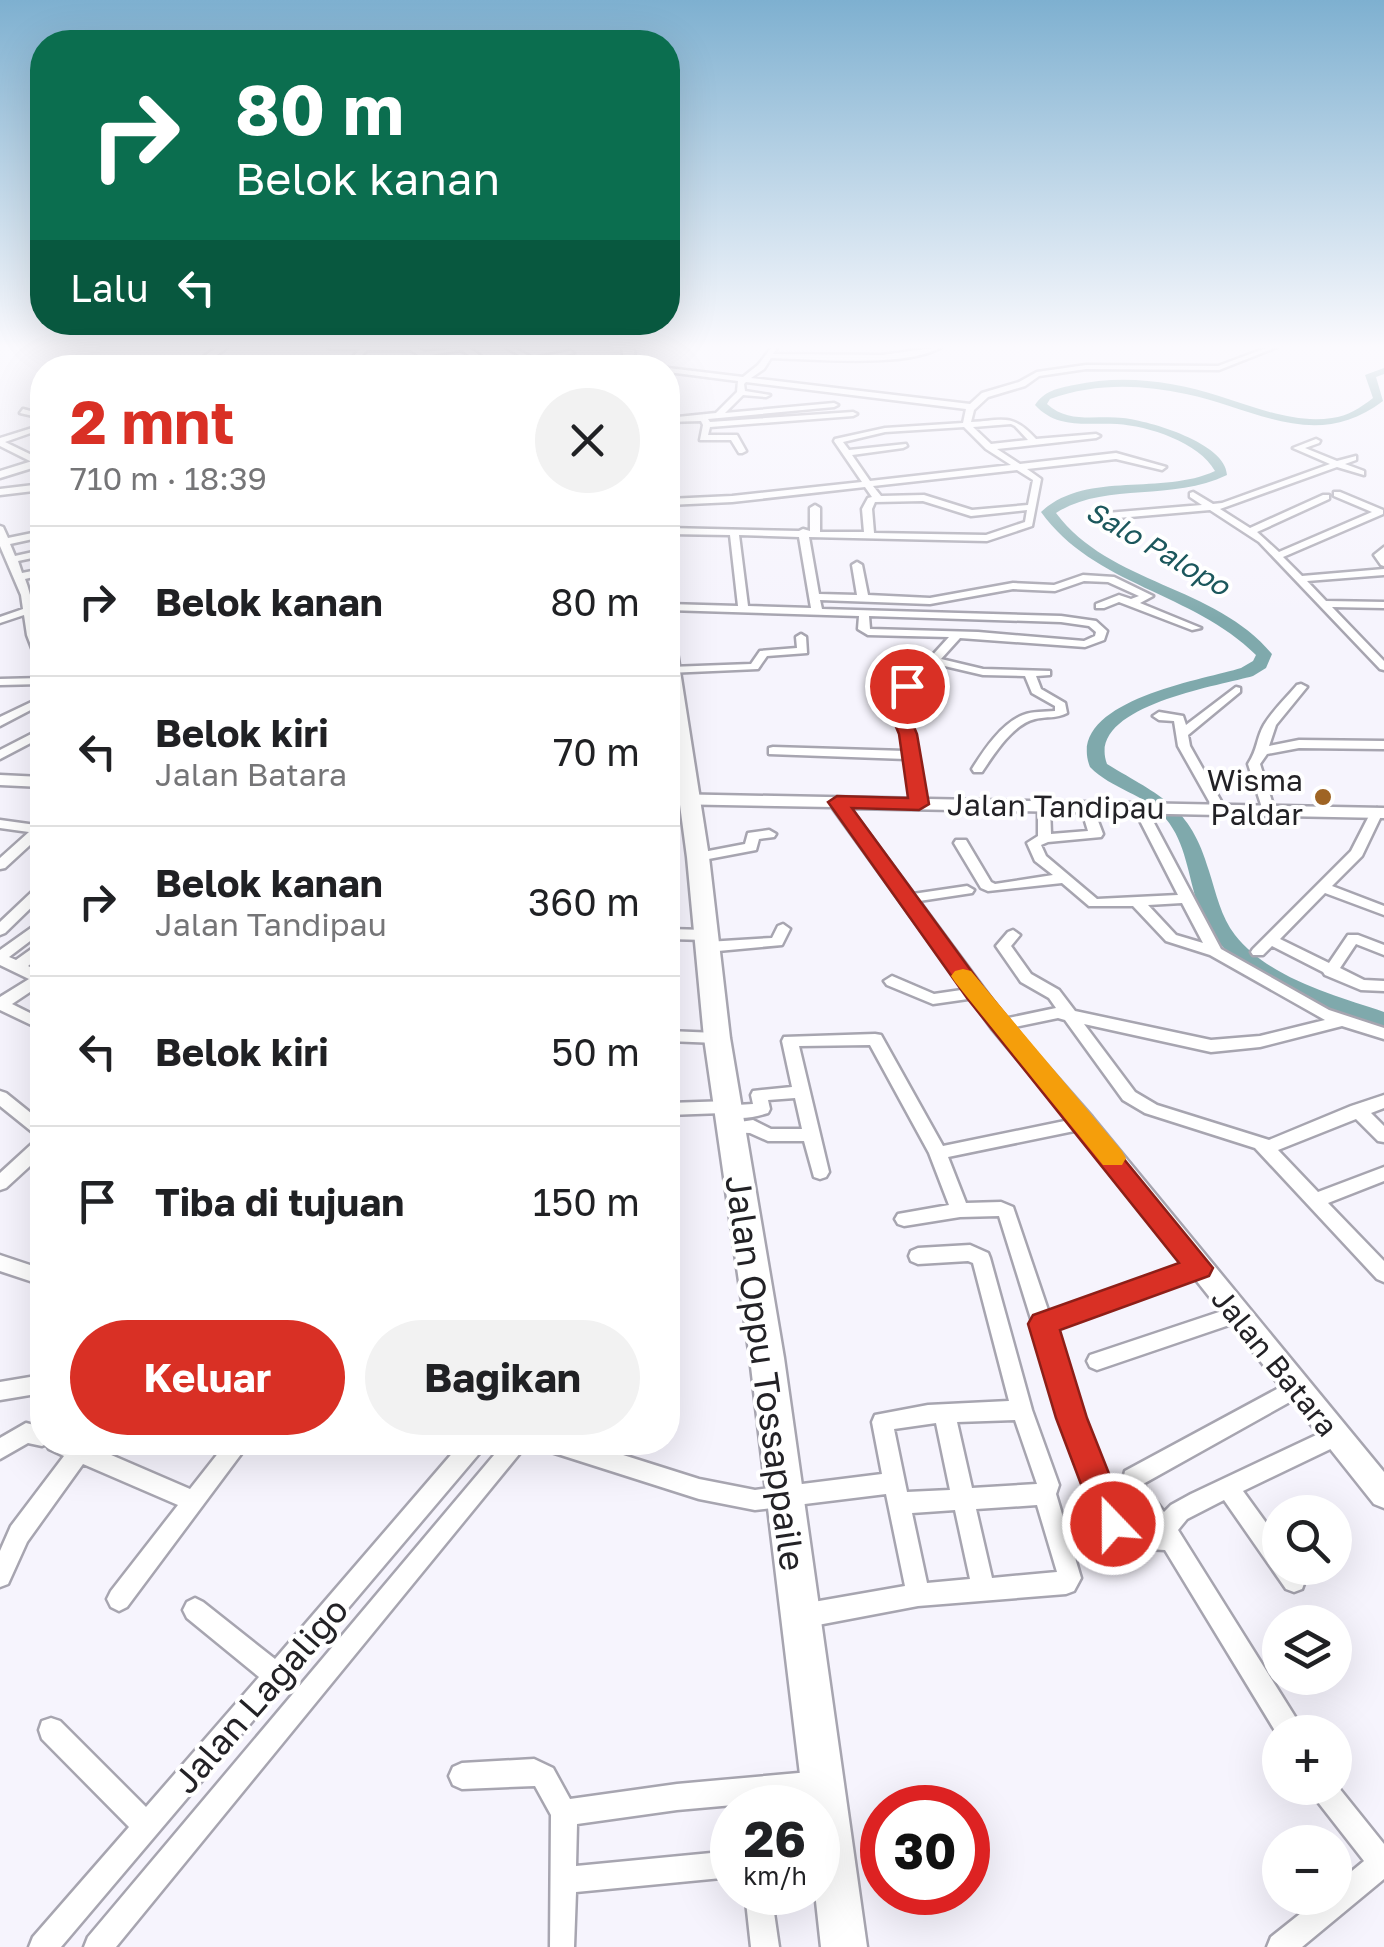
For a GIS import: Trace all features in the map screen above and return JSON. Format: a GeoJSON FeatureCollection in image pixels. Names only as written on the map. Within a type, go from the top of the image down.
{"type":"FeatureCollection","features":[{"type":"Feature","properties":{"kind":"main road","name":"Jalan Oppu Tossappaile"},"geometry":{"type":"LineString","coordinates":[[680,808],[698,857],[717,1038],[731,1116],[821,1784]]}},
{"type":"Feature","properties":{"kind":"main road","name":"Jalan Oppu Tossappaile"},"geometry":{"type":"LineString","coordinates":[[837,1915],[844,1947]]}},
{"type":"Feature","properties":{"kind":"street"},"geometry":{"type":"LineString","coordinates":[[705,451],[703,438],[707,438]]}},
{"type":"Feature","properties":{"kind":"street"},"geometry":{"type":"LineString","coordinates":[[734,438],[742,451]]}},
{"type":"Feature","properties":{"kind":"street"},"geometry":{"type":"LineString","coordinates":[[835,438],[878,499]]}},
{"type":"Feature","properties":{"kind":"street"},"geometry":{"type":"LineString","coordinates":[[838,441],[852,438]]}},
{"type":"Feature","properties":{"kind":"street"},"geometry":{"type":"LineString","coordinates":[[680,532],[986,538],[1028,524],[1037,479],[979,438]]}},
{"type":"Feature","properties":{"kind":"street"},"geometry":{"type":"LineString","coordinates":[[1030,438],[1034,442]]}},
{"type":"Feature","properties":{"kind":"street"},"geometry":{"type":"LineString","coordinates":[[989,447],[1073,438]]}},
{"type":"Feature","properties":{"kind":"street"},"geometry":{"type":"LineString","coordinates":[[1093,438],[1116,456]]}},
{"type":"Feature","properties":{"kind":"street"},"geometry":{"type":"LineString","coordinates":[[1316,441],[1297,448],[1361,473]]}},
{"type":"Feature","properties":{"kind":"street"},"geometry":{"type":"LineString","coordinates":[[0,442],[30,459]]}},
{"type":"Feature","properties":{"kind":"street"},"geometry":{"type":"LineString","coordinates":[[848,453],[902,446]]}},
{"type":"Feature","properties":{"kind":"street"},"geometry":{"type":"LineString","coordinates":[[0,452],[14,450]]}},
{"type":"Feature","properties":{"kind":"street"},"geometry":{"type":"LineString","coordinates":[[680,504],[1116,456],[1162,467]]}},
{"type":"Feature","properties":{"kind":"street"},"geometry":{"type":"LineString","coordinates":[[1095,517],[1212,508],[1353,458]]}},
{"type":"Feature","properties":{"kind":"street"},"geometry":{"type":"LineString","coordinates":[[0,475],[30,467]]}},
{"type":"Feature","properties":{"kind":"street"},"geometry":{"type":"LineString","coordinates":[[916,480],[932,493],[921,498]]}},
{"type":"Feature","properties":{"kind":"street"},"geometry":{"type":"LineString","coordinates":[[0,492],[30,488]]}},
{"type":"Feature","properties":{"kind":"street"},"geometry":{"type":"LineString","coordinates":[[1193,495],[1279,556],[1384,667]]}},
{"type":"Feature","properties":{"kind":"street"},"geometry":{"type":"LineString","coordinates":[[1250,532],[1332,495],[1382,513]]}},
{"type":"Feature","properties":{"kind":"street"},"geometry":{"type":"LineString","coordinates":[[869,534],[871,500],[921,498],[970,513],[1032,506]]}},
{"type":"Feature","properties":{"kind":"street"},"geometry":{"type":"LineString","coordinates":[[680,505],[704,506]]}},
{"type":"Feature","properties":{"kind":"street"},"geometry":{"type":"LineString","coordinates":[[815,508],[809,532],[817,612]]}},
{"type":"Feature","properties":{"kind":"street"},"geometry":{"type":"LineString","coordinates":[[1279,556],[1382,513]]}},
{"type":"Feature","properties":{"kind":"street"},"geometry":{"type":"LineString","coordinates":[[0,529],[30,601]]}},
{"type":"Feature","properties":{"kind":"street"},"geometry":{"type":"LineString","coordinates":[[734,532],[743,609]]}},
{"type":"Feature","properties":{"kind":"street"},"geometry":{"type":"LineString","coordinates":[[3,542],[30,536]]}},
{"type":"Feature","properties":{"kind":"street"},"geometry":{"type":"LineString","coordinates":[[1384,550],[1379,556],[1384,563]]}},
{"type":"Feature","properties":{"kind":"street"},"geometry":{"type":"LineString","coordinates":[[0,570],[30,559]]}},
{"type":"Feature","properties":{"kind":"street"},"geometry":{"type":"LineString","coordinates":[[857,565],[863,598]]}},
{"type":"Feature","properties":{"kind":"street"},"geometry":{"type":"LineString","coordinates":[[16,567],[30,570]]}},
{"type":"Feature","properties":{"kind":"street"},"geometry":{"type":"LineString","coordinates":[[1298,579],[1384,572]]}},
{"type":"Feature","properties":{"kind":"street"},"geometry":{"type":"LineString","coordinates":[[816,596],[930,601],[1013,586],[1055,588],[1079,578],[1109,579],[1148,596],[1131,602]]}},
{"type":"Feature","properties":{"kind":"street"},"geometry":{"type":"LineString","coordinates":[[1055,588],[1054,603],[1060,619]]}},
{"type":"Feature","properties":{"kind":"street"},"geometry":{"type":"LineString","coordinates":[[1100,606],[1119,598],[1196,628]]}},
{"type":"Feature","properties":{"kind":"street"},"geometry":{"type":"LineString","coordinates":[[1321,604],[1384,605]]}},
{"type":"Feature","properties":{"kind":"street"},"geometry":{"type":"LineString","coordinates":[[680,606],[1060,619],[1095,625],[1102,630],[1101,636],[1084,644],[868,632],[864,630],[864,614]]}},
{"type":"Feature","properties":{"kind":"street"},"geometry":{"type":"LineString","coordinates":[[0,620],[30,614]]}},
{"type":"Feature","properties":{"kind":"street"},"geometry":{"type":"LineString","coordinates":[[919,804],[907,730],[895,703],[957,634]]}},
{"type":"Feature","properties":{"kind":"street"},"geometry":{"type":"LineString","coordinates":[[680,662],[754,666],[764,653],[803,650],[801,638]]}},
{"type":"Feature","properties":{"kind":"street"},"geometry":{"type":"LineString","coordinates":[[934,660],[982,672],[1046,672]]}},
{"type":"Feature","properties":{"kind":"street"},"geometry":{"type":"LineString","coordinates":[[978,769],[994,743],[1027,717],[1061,714],[1061,705],[1036,691],[1030,675]]}},
{"type":"Feature","properties":{"kind":"street"},"geometry":{"type":"LineString","coordinates":[[0,682],[30,681]]}},
{"type":"Feature","properties":{"kind":"street"},"geometry":{"type":"LineString","coordinates":[[1263,751],[1272,721],[1301,688]]}},
{"type":"Feature","properties":{"kind":"street"},"geometry":{"type":"LineString","coordinates":[[1183,734],[1236,690]]}},
{"type":"Feature","properties":{"kind":"street"},"geometry":{"type":"LineString","coordinates":[[0,722],[30,706]]}},
{"type":"Feature","properties":{"kind":"street"},"geometry":{"type":"LineString","coordinates":[[1159,716],[1177,717],[1184,746],[1220,810]]}},
{"type":"Feature","properties":{"kind":"street"},"geometry":{"type":"LineString","coordinates":[[0,755],[30,739]]}},
{"type":"Feature","properties":{"kind":"street"},"geometry":{"type":"LineString","coordinates":[[1269,810],[1255,767],[1256,757],[1263,751],[1299,744],[1384,745]]}},
{"type":"Feature","properties":{"kind":"street"},"geometry":{"type":"LineString","coordinates":[[773,751],[910,755]]}},
{"type":"Feature","properties":{"kind":"street"},"geometry":{"type":"LineString","coordinates":[[0,780],[30,781]]}},
{"type":"Feature","properties":{"kind":"street","name":"Jalan Tandipau"},"geometry":{"type":"LineString","coordinates":[[680,800],[1380,812]]}},
{"type":"Feature","properties":{"kind":"street","name":"Jalan Batara"},"geometry":{"type":"LineString","coordinates":[[837,802],[1000,1026],[1084,1123],[1384,1494]]}},
{"type":"Feature","properties":{"kind":"street"},"geometry":{"type":"LineString","coordinates":[[1044,807],[1045,838]]}},
{"type":"Feature","properties":{"kind":"street"},"geometry":{"type":"LineString","coordinates":[[1087,808],[1096,834],[1045,838],[1034,843],[1038,854],[1091,903],[1184,899]]}},
{"type":"Feature","properties":{"kind":"street"},"geometry":{"type":"LineString","coordinates":[[1144,808],[1184,899],[1215,952]]}},
{"type":"Feature","properties":{"kind":"street"},"geometry":{"type":"LineString","coordinates":[[1258,952],[1357,853],[1380,812]]}},
{"type":"Feature","properties":{"kind":"street"},"geometry":{"type":"LineString","coordinates":[[0,824],[30,828]]}},
{"type":"Feature","properties":{"kind":"street"},"geometry":{"type":"LineString","coordinates":[[698,857],[751,846],[753,836],[769,834]]}},
{"type":"Feature","properties":{"kind":"street"},"geometry":{"type":"LineString","coordinates":[[0,866],[30,839]]}},
{"type":"Feature","properties":{"kind":"street"},"geometry":{"type":"LineString","coordinates":[[961,843],[990,887],[1065,878]]}},
{"type":"Feature","properties":{"kind":"street"},"geometry":{"type":"LineString","coordinates":[[1323,888],[1384,912]]}},
{"type":"Feature","properties":{"kind":"street"},"geometry":{"type":"LineString","coordinates":[[906,899],[967,890]]}},
{"type":"Feature","properties":{"kind":"street"},"geometry":{"type":"LineString","coordinates":[[0,930],[30,901]]}},
{"type":"Feature","properties":{"kind":"street"},"geometry":{"type":"LineString","coordinates":[[1137,901],[1171,938],[1215,952],[1340,1021],[1384,1034]]}},
{"type":"Feature","properties":{"kind":"street"},"geometry":{"type":"LineString","coordinates":[[680,936],[707,941],[776,942],[783,929]]}},
{"type":"Feature","properties":{"kind":"street"},"geometry":{"type":"LineString","coordinates":[[30,934],[0,958],[30,972]]}},
{"type":"Feature","properties":{"kind":"street"},"geometry":{"type":"LineString","coordinates":[[1013,935],[1005,941],[1005,952],[1031,983],[1054,994],[1129,1096],[1140,1104],[1207,1128],[1255,1140],[1384,1274]]}},
{"type":"Feature","properties":{"kind":"street"},"geometry":{"type":"LineString","coordinates":[[1330,972],[1353,938],[1384,950]]}},
{"type":"Feature","properties":{"kind":"street"},"geometry":{"type":"LineString","coordinates":[[1271,940],[1330,972],[1369,987],[1384,986]]}},
{"type":"Feature","properties":{"kind":"street"},"geometry":{"type":"LineString","coordinates":[[18,966],[30,957]]}},
{"type":"Feature","properties":{"kind":"street"},"geometry":{"type":"LineString","coordinates":[[892,980],[933,998],[975,993]]}},
{"type":"Feature","properties":{"kind":"street"},"geometry":{"type":"LineString","coordinates":[[30,985],[0,1004],[30,1018]]}},
{"type":"Feature","properties":{"kind":"street"},"geometry":{"type":"LineString","coordinates":[[1000,1026],[1042,1014],[1070,1016],[1211,1046],[1259,1043],[1340,1021]]}},
{"type":"Feature","properties":{"kind":"street"},"geometry":{"type":"LineString","coordinates":[[680,1036],[717,1038]]}},
{"type":"Feature","properties":{"kind":"street"},"geometry":{"type":"LineString","coordinates":[[820,1172],[790,1041],[872,1037],[938,1154],[960,1210]]}},
{"type":"Feature","properties":{"kind":"street"},"geometry":{"type":"LineString","coordinates":[[731,1116],[762,1110],[759,1096],[802,1092]]}},
{"type":"Feature","properties":{"kind":"street"},"geometry":{"type":"LineString","coordinates":[[0,1097],[30,1121]]}},
{"type":"Feature","properties":{"kind":"street"},"geometry":{"type":"LineString","coordinates":[[1266,1148],[1384,1101]]}},
{"type":"Feature","properties":{"kind":"street"},"geometry":{"type":"LineString","coordinates":[[680,1110],[731,1116],[768,1135],[812,1135]]}},
{"type":"Feature","properties":{"kind":"street"},"geometry":{"type":"LineString","coordinates":[[1356,1110],[1384,1136]]}},
{"type":"Feature","properties":{"kind":"street"},"geometry":{"type":"LineString","coordinates":[[938,1154],[1084,1123]]}},
{"type":"Feature","properties":{"kind":"street"},"geometry":{"type":"LineString","coordinates":[[0,1182],[30,1156]]}},
{"type":"Feature","properties":{"kind":"street"},"geometry":{"type":"LineString","coordinates":[[1316,1200],[1384,1174]]}},
{"type":"Feature","properties":{"kind":"street"},"geometry":{"type":"LineString","coordinates":[[904,1219],[960,1210],[1007,1212],[1072,1418],[1113,1524],[1122,1534],[1132,1537],[1169,1536]]}},
{"type":"Feature","properties":{"kind":"street"},"geometry":{"type":"LineString","coordinates":[[798,1617],[918,1595],[1068,1581],[1045,1494],[1048,1485],[1022,1410],[979,1256],[957,1252],[918,1256]]}},
{"type":"Feature","properties":{"kind":"street"},"geometry":{"type":"LineString","coordinates":[[0,1263],[30,1273]]}},
{"type":"Feature","properties":{"kind":"street"},"geometry":{"type":"LineString","coordinates":[[1043,1324],[1199,1268]]}},
{"type":"Feature","properties":{"kind":"street"},"geometry":{"type":"LineString","coordinates":[[1097,1360],[1237,1314]]}},
{"type":"Feature","properties":{"kind":"street"},"geometry":{"type":"LineString","coordinates":[[0,1391],[30,1386]]}},
{"type":"Feature","properties":{"kind":"street"},"geometry":{"type":"LineString","coordinates":[[1280,1715],[1169,1536],[1132,1488],[1133,1478],[1297,1388]]}},
{"type":"Feature","properties":{"kind":"street"},"geometry":{"type":"LineString","coordinates":[[918,1595],[883,1420],[1022,1410]]}},
{"type":"Feature","properties":{"kind":"street"},"geometry":{"type":"LineString","coordinates":[[945,1416],[983,1588]]}},
{"type":"Feature","properties":{"kind":"street"},"geometry":{"type":"LineString","coordinates":[[0,1449],[30,1434]]}},
{"type":"Feature","properties":{"kind":"street"},"geometry":{"type":"LineString","coordinates":[[1169,1536],[1169,1520],[1179,1512],[1336,1436]]}},
{"type":"Feature","properties":{"kind":"street"},"geometry":{"type":"LineString","coordinates":[[0,1576],[19,1534],[78,1455]]}},
{"type":"Feature","properties":{"kind":"street"},"geometry":{"type":"LineString","coordinates":[[84,1455],[193,1500]]}},
{"type":"Feature","properties":{"kind":"street"},"geometry":{"type":"LineString","coordinates":[[118,1599],[229,1455]]}},
{"type":"Feature","properties":{"kind":"street","name":"Jalan Lagaligo"},"geometry":{"type":"LineString","coordinates":[[43,1947],[465,1455]]}},
{"type":"Feature","properties":{"kind":"street","name":"Jalan Lagaligo"},"geometry":{"type":"LineString","coordinates":[[98,1947],[508,1455]]}},
{"type":"Feature","properties":{"kind":"street"},"geometry":{"type":"LineString","coordinates":[[590,1455],[699,1489],[755,1500],[897,1493],[964,1497],[1045,1494]]}},
{"type":"Feature","properties":{"kind":"street"},"geometry":{"type":"LineString","coordinates":[[1228,1488],[1262,1536]]}},
{"type":"Feature","properties":{"kind":"street"},"geometry":{"type":"LineString","coordinates":[[195,1610],[276,1675]]}},
{"type":"Feature","properties":{"kind":"street"},"geometry":{"type":"LineString","coordinates":[[51,1730],[147,1826]]}},
{"type":"Feature","properties":{"kind":"street"},"geometry":{"type":"LineString","coordinates":[[462,1776],[534,1772],[544,1777],[564,1813],[562,1943]]}},
{"type":"Feature","properties":{"kind":"street"},"geometry":{"type":"LineString","coordinates":[[564,1813],[677,1797],[821,1784]]}},
{"type":"Feature","properties":{"kind":"street"},"geometry":{"type":"LineString","coordinates":[[1281,1947],[1384,1863],[1337,1805]]}},
{"type":"Feature","properties":{"kind":"street"},"geometry":{"type":"LineString","coordinates":[[564,1880],[710,1866]]}},
{"type":"Feature","properties":{"kind":"street"},"geometry":{"type":"LineString","coordinates":[[761,1915],[764,1947]]}},
{"type":"Feature","properties":{"kind":"waterway","name":"Salo Palopo"},"geometry":{"type":"LineString","coordinates":[[1180,438],[1208,454],[1222,472],[1179,487],[1085,495],[1048,512],[1065,535],[1090,554],[1217,616],[1264,654],[1260,664],[1247,672],[1134,705],[1116,717],[1102,734],[1095,757],[1099,767],[1150,795],[1176,818],[1193,851],[1215,921],[1237,951],[1288,984],[1384,1021]]}},
{"type":"Feature","properties":{"kind":"slow traffic"},"geometry":{"type":"LineString","coordinates":[[963,976],[1000,1026],[1112,1158]]}},
{"type":"Feature","properties":{"kind":"place","name":"Wisma Paldar"},"geometry":{"type":"Point","coordinates":[1323,797]}},
{"type":"Feature","properties":{"kind":"route"},"geometry":{"type":"LineString","coordinates":[[907,686],[895,703],[908,734],[919,804],[837,802],[1000,1026],[1084,1123],[1199,1268],[1043,1324],[1072,1418],[1113,1524]]}}]}
